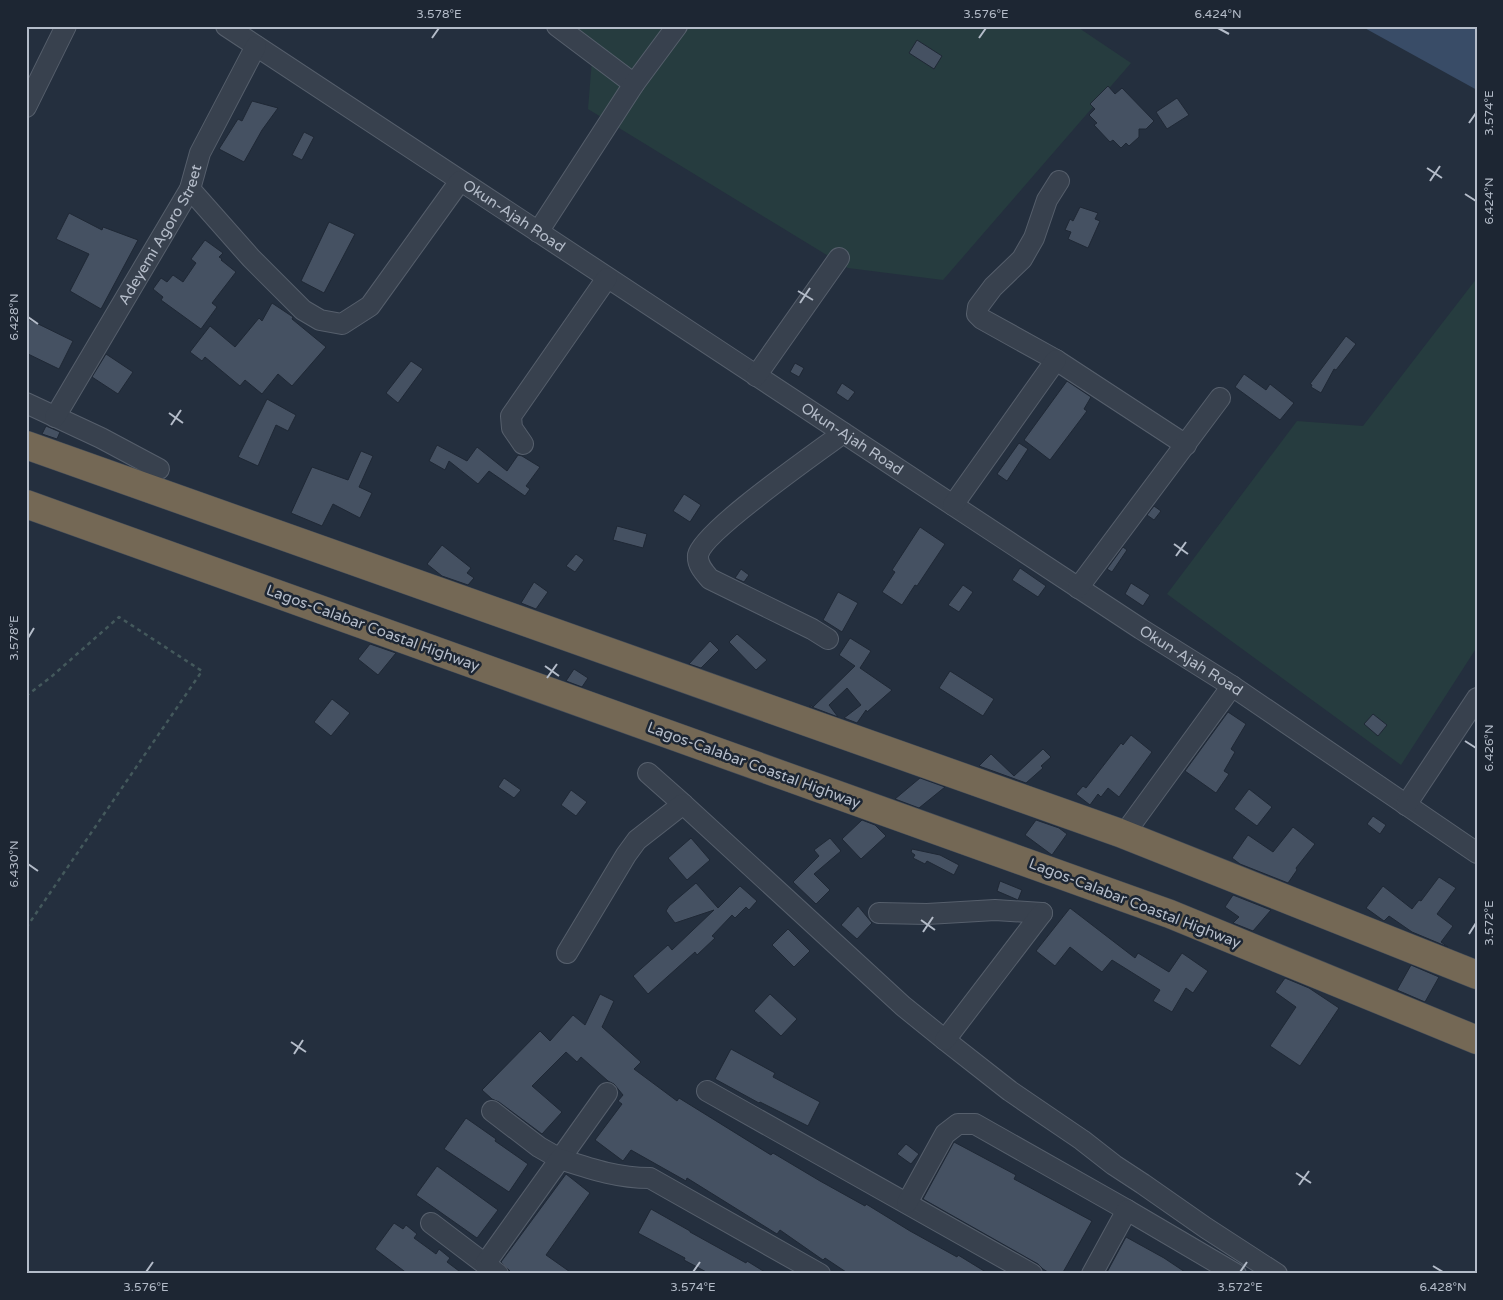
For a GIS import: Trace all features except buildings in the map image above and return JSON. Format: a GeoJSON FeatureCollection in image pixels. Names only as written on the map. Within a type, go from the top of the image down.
{"type":"FeatureCollection","features":[{"type":"Feature","properties":{"kind":"highway"},"geometry":{"type":"LineString","coordinates":[[26,445],[1120,833],[1477,975]]}},
{"type":"Feature","properties":{"kind":"highway","name":"Lagos-Calabar Coastal Highway"},"geometry":{"type":"LineString","coordinates":[[26,504],[1170,914],[1477,1040]]}},
{"type":"Feature","properties":{"kind":"street"},"geometry":{"type":"LineString","coordinates":[[26,107],[66,26]]}},
{"type":"Feature","properties":{"kind":"street","name":"Okun-Ajah Road"},"geometry":{"type":"LineString","coordinates":[[226,26],[1078,588],[1232,686],[1477,853]]}},
{"type":"Feature","properties":{"kind":"street"},"geometry":{"type":"LineString","coordinates":[[557,26],[634,84]]}},
{"type":"Feature","properties":{"kind":"street"},"geometry":{"type":"LineString","coordinates":[[538,232],[634,84],[677,26]]}},
{"type":"Feature","properties":{"kind":"street","name":"Adeyemi Agoro Street"},"geometry":{"type":"LineString","coordinates":[[55,416],[190,189],[200,153],[256,46]]}},
{"type":"Feature","properties":{"kind":"street"},"geometry":{"type":"LineString","coordinates":[[190,189],[251,258],[302,310],[320,320],[342,324],[370,306],[460,181]]}},
{"type":"Feature","properties":{"kind":"street"},"geometry":{"type":"LineString","coordinates":[[1058,181],[1047,200],[1034,238],[1022,259],[993,287],[978,307],[977,314],[982,319],[1056,360],[1186,445]]}},
{"type":"Feature","properties":{"kind":"street"},"geometry":{"type":"LineString","coordinates":[[756,376],[839,258]]}},
{"type":"Feature","properties":{"kind":"street"},"geometry":{"type":"LineString","coordinates":[[523,444],[512,428],[511,416],[607,278]]}},
{"type":"Feature","properties":{"kind":"street"},"geometry":{"type":"LineString","coordinates":[[953,505],[1056,360]]}},
{"type":"Feature","properties":{"kind":"street"},"geometry":{"type":"LineString","coordinates":[[1078,588],[1220,398]]}},
{"type":"Feature","properties":{"kind":"street"},"geometry":{"type":"LineString","coordinates":[[26,403],[101,438],[159,469]]}},
{"type":"Feature","properties":{"kind":"street"},"geometry":{"type":"LineString","coordinates":[[828,639],[812,628],[710,579],[699,565],[698,555],[715,533],[742,508],[843,433]]}},
{"type":"Feature","properties":{"kind":"street"},"geometry":{"type":"LineString","coordinates":[[1130,826],[1232,686]]}},
{"type":"Feature","properties":{"kind":"street"},"geometry":{"type":"LineString","coordinates":[[1406,805],[1477,698]]}},
{"type":"Feature","properties":{"kind":"street"},"geometry":{"type":"LineString","coordinates":[[648,774],[869,975],[945,1040],[1010,1091],[1082,1140],[1114,1165],[1206,1228],[1278,1274]]}},
{"type":"Feature","properties":{"kind":"street"},"geometry":{"type":"LineString","coordinates":[[567,953],[637,840],[683,804]]}},
{"type":"Feature","properties":{"kind":"street"},"geometry":{"type":"LineString","coordinates":[[879,913],[927,914],[995,910],[1042,913],[945,1040]]}},
{"type":"Feature","properties":{"kind":"street"},"geometry":{"type":"LineString","coordinates":[[706,1091],[1032,1274]]}},
{"type":"Feature","properties":{"kind":"street"},"geometry":{"type":"LineString","coordinates":[[431,1223],[492,1269],[560,1159],[607,1093]]}},
{"type":"Feature","properties":{"kind":"street"},"geometry":{"type":"LineString","coordinates":[[492,1111],[539,1147],[560,1159],[604,1173],[628,1178],[650,1178],[820,1274]]}},
{"type":"Feature","properties":{"kind":"street"},"geometry":{"type":"LineString","coordinates":[[907,1203],[945,1134],[958,1124],[976,1124],[1236,1274]]}},
{"type":"Feature","properties":{"kind":"street"},"geometry":{"type":"LineString","coordinates":[[1092,1274],[1127,1210]]}},
{"type":"Feature","properties":{"kind":"path"},"geometry":{"type":"LineString","coordinates":[[26,696],[51,677],[119,617],[202,672],[26,928]]}},
{"type":"Feature","properties":{"kind":"green space"},"geometry":{"type":"Polygon","coordinates":[[[567,26],[1076,26],[1131,63],[943,280],[848,268],[588,109],[593,47],[567,26]]]}},
{"type":"Feature","properties":{"kind":"green space"},"geometry":{"type":"Polygon","coordinates":[[[1477,278],[1477,647],[1401,765],[1167,594],[1297,421],[1363,426],[1477,278]]]}},
{"type":"Feature","properties":{"kind":"water"},"geometry":{"type":"Polygon","coordinates":[[[1361,26],[1477,26],[1477,90],[1361,26]]]}}]}
